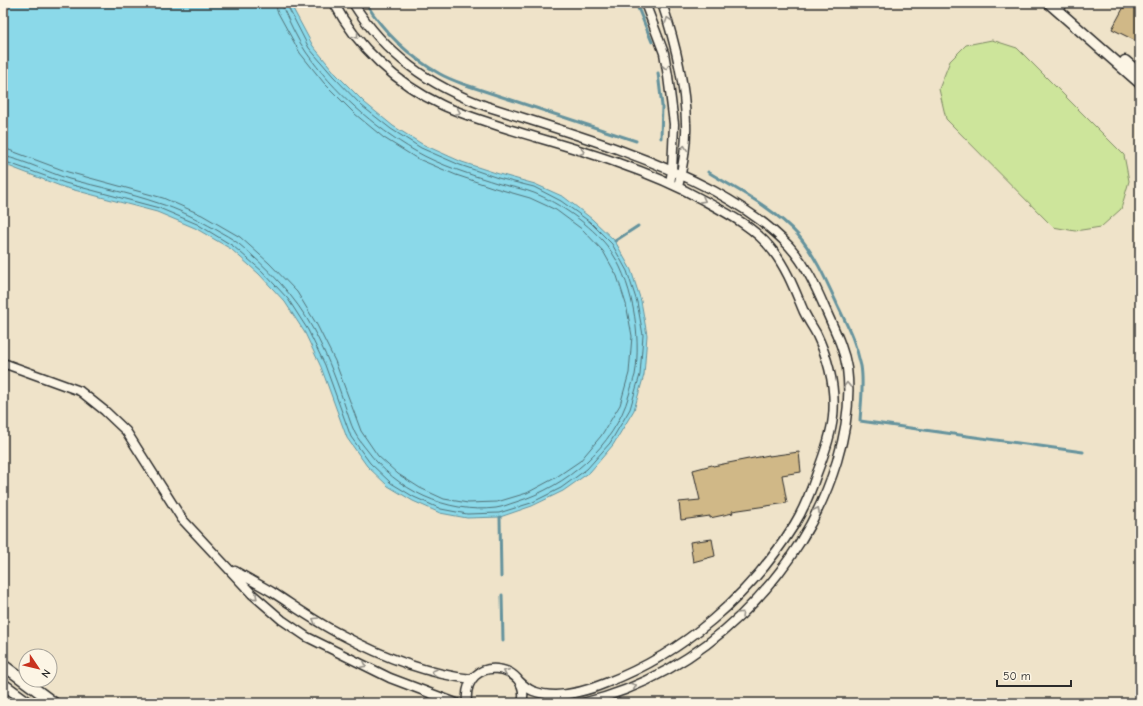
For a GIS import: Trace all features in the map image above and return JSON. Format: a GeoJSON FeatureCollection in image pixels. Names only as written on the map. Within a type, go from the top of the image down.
{"type":"FeatureCollection","features":[{"type":"Feature","properties":{"kind":"street"},"geometry":{"type":"LineString","coordinates":[[334,3],[349,27],[378,61],[408,86],[435,102],[481,120],[618,163],[670,183],[714,206],[752,230],[765,241],[790,280],[825,356],[832,382],[834,401],[830,433],[809,494],[795,523],[774,556],[734,601],[683,643],[639,669],[586,691],[550,694],[531,690],[506,670],[496,668],[486,669],[472,679],[468,688],[467,703]]}},
{"type":"Feature","properties":{"kind":"street"},"geometry":{"type":"LineString","coordinates":[[352,3],[374,34],[393,52],[417,72],[448,91],[486,106],[623,151],[672,171],[721,195],[760,220],[788,245],[801,260],[812,277],[844,353],[847,370],[847,414],[840,450],[830,481],[818,508],[792,554],[776,576],[740,617],[692,654],[663,672],[611,695],[584,703]]}},
{"type":"Feature","properties":{"kind":"street"},"geometry":{"type":"LineString","coordinates":[[645,3],[664,53],[668,76],[674,124],[670,183]]}},
{"type":"Feature","properties":{"kind":"street"},"geometry":{"type":"LineString","coordinates":[[662,3],[671,30],[684,88],[686,124],[685,147],[678,187]]}},
{"type":"Feature","properties":{"kind":"street"},"geometry":{"type":"LineString","coordinates":[[1049,3],[1140,83]]}},
{"type":"Feature","properties":{"kind":"street"},"geometry":{"type":"LineString","coordinates":[[1061,4],[1140,74]]}},
{"type":"Feature","properties":{"kind":"street"},"geometry":{"type":"LineString","coordinates":[[3,363],[80,391],[105,411],[126,431],[182,519],[252,594],[282,620],[307,637],[390,678],[456,703]]}},
{"type":"Feature","properties":{"kind":"street"},"geometry":{"type":"LineString","coordinates":[[229,568],[347,637],[395,659],[436,673],[472,679]]}},
{"type":"Feature","properties":{"kind":"street"},"geometry":{"type":"LineString","coordinates":[[3,665],[54,703]]}},
{"type":"Feature","properties":{"kind":"street"},"geometry":{"type":"LineString","coordinates":[[519,681],[523,690],[522,703]]}},
{"type":"Feature","properties":{"kind":"street"},"geometry":{"type":"LineString","coordinates":[[3,684],[29,703]]}},
{"type":"Feature","properties":{"kind":"green space"},"geometry":{"type":"Polygon","coordinates":[[[992,40],[1017,48],[1124,155],[1129,181],[1121,209],[1101,227],[1075,231],[1053,227],[946,119],[939,89],[950,61],[966,45],[992,40]]]}},
{"type":"Feature","properties":{"kind":"water"},"geometry":{"type":"Polygon","coordinates":[[[3,3],[290,3],[313,46],[336,74],[365,103],[393,126],[422,144],[462,162],[535,184],[564,197],[592,219],[615,241],[631,270],[641,301],[647,335],[644,375],[634,410],[613,445],[590,472],[563,491],[532,506],[500,517],[467,518],[440,513],[413,501],[388,486],[367,466],[347,438],[321,367],[305,333],[285,302],[259,274],[231,249],[195,228],[157,212],[63,187],[3,164],[3,3]]]}},
{"type":"Feature","properties":{"kind":"building"},"geometry":{"type":"Polygon","coordinates":[[[1126,3],[1140,3],[1140,43],[1112,29],[1126,3]]]}},
{"type":"Feature","properties":{"kind":"building"},"geometry":{"type":"Polygon","coordinates":[[[799,452],[801,472],[782,475],[787,503],[732,511],[733,513],[710,518],[710,516],[681,520],[679,502],[700,500],[693,470],[712,465],[769,455],[799,452]]]}},
{"type":"Feature","properties":{"kind":"building"},"geometry":{"type":"Polygon","coordinates":[[[712,539],[715,556],[693,562],[690,542],[712,539]]]}},
{"type":"Feature","properties":{"kind":"waterway"},"geometry":{"type":"LineString","coordinates":[[366,3],[389,34],[408,52],[429,68],[463,84],[636,141]]}},
{"type":"Feature","properties":{"kind":"waterway"},"geometry":{"type":"LineString","coordinates":[[636,3],[652,42]]}},
{"type":"Feature","properties":{"kind":"waterway"},"geometry":{"type":"LineString","coordinates":[[658,73],[662,106],[661,138]]}},
{"type":"Feature","properties":{"kind":"waterway"},"geometry":{"type":"LineString","coordinates":[[708,172],[756,200],[778,216],[798,235],[815,259],[848,327],[859,357],[862,380],[860,421],[1083,452]]}},
{"type":"Feature","properties":{"kind":"waterway"},"geometry":{"type":"LineString","coordinates":[[615,241],[638,226]]}},
{"type":"Feature","properties":{"kind":"waterway"},"geometry":{"type":"LineString","coordinates":[[500,517],[501,577]]}},
{"type":"Feature","properties":{"kind":"waterway"},"geometry":{"type":"LineString","coordinates":[[502,595],[503,641]]}}]}
